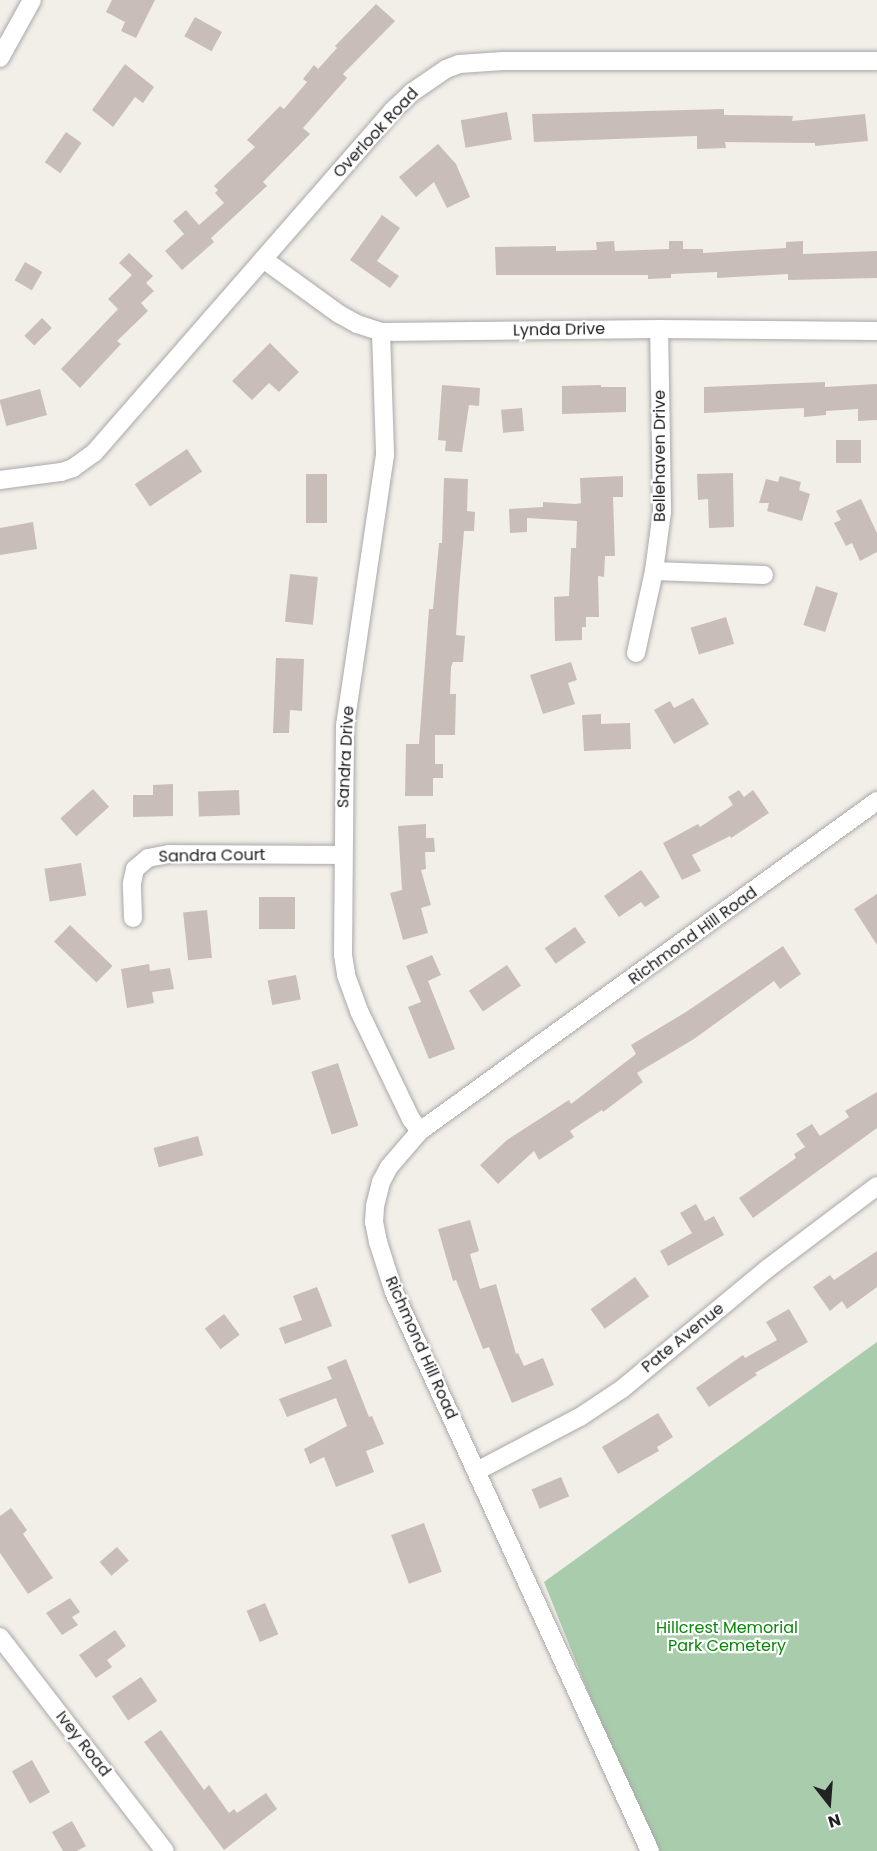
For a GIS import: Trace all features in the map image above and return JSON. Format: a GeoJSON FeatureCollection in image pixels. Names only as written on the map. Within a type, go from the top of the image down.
{"type":"FeatureCollection","features":[{"type":"Feature","properties":{"kind":"street"},"geometry":{"type":"LineString","coordinates":[[0,58],[8,32],[32,0]]}},
{"type":"Feature","properties":{"kind":"street","name":"Overlook Road"},"geometry":{"type":"LineString","coordinates":[[0,480],[61,472],[73,468],[94,453],[392,111],[432,77],[459,64],[514,61],[877,61]]}},
{"type":"Feature","properties":{"kind":"street","name":"Lynda Drive"},"geometry":{"type":"LineString","coordinates":[[263,259],[339,314],[357,324],[381,332],[659,329],[877,331]]}},
{"type":"Feature","properties":{"kind":"street","name":"Bellehaven Drive"},"geometry":{"type":"LineString","coordinates":[[636,653],[654,571],[662,513],[659,329]]}},
{"type":"Feature","properties":{"kind":"street","name":"Sandra Drive"},"geometry":{"type":"LineString","coordinates":[[381,332],[385,455],[345,725],[342,855],[343,955],[350,989],[411,1119],[420,1131]]}},
{"type":"Feature","properties":{"kind":"street"},"geometry":{"type":"LineString","coordinates":[[654,571],[764,575]]}},
{"type":"Feature","properties":{"kind":"street","name":"Richmond Hill Road"},"geometry":{"type":"LineString","coordinates":[[650,1851],[394,1292],[374,1222],[381,1182],[400,1151],[420,1131],[877,801]]}},
{"type":"Feature","properties":{"kind":"street","name":"Sandra Court"},"geometry":{"type":"LineString","coordinates":[[133,918],[132,883],[135,869],[148,858],[169,854],[342,855]]}},
{"type":"Feature","properties":{"kind":"street","name":"Pate Avenue"},"geometry":{"type":"LineString","coordinates":[[477,1471],[580,1417],[622,1389],[767,1269],[877,1186]]}},
{"type":"Feature","properties":{"kind":"street","name":"Ivey Road"},"geometry":{"type":"LineString","coordinates":[[0,1637],[165,1851]]}},
{"type":"Feature","properties":{"kind":"green space","name":"Hillcrest Memorial Park Cemetery"},"geometry":{"type":"Polygon","coordinates":[[[877,1342],[877,1851],[652,1851],[544,1582],[877,1342]]]}},
{"type":"Feature","properties":{"kind":"building"},"geometry":{"type":"Polygon","coordinates":[[[112,0],[155,0],[136,38],[121,31],[125,22],[106,12],[112,0]]]}},
{"type":"Feature","properties":{"kind":"building"},"geometry":{"type":"Polygon","coordinates":[[[376,4],[395,21],[343,74],[347,78],[303,128],[310,134],[263,182],[267,186],[211,238],[214,242],[182,270],[165,251],[184,234],[173,221],[186,210],[199,225],[224,203],[215,193],[218,190],[214,186],[255,147],[247,140],[280,106],[284,109],[307,82],[303,79],[314,65],[318,69],[337,48],[335,46],[376,4]]]}},
{"type":"Feature","properties":{"kind":"building"},"geometry":{"type":"Polygon","coordinates":[[[195,17],[222,32],[211,51],[184,36],[195,17]]]}},
{"type":"Feature","properties":{"kind":"building"},"geometry":{"type":"Polygon","coordinates":[[[125,64],[154,87],[143,103],[135,97],[113,127],[92,110],[125,64]]]}},
{"type":"Feature","properties":{"kind":"building"},"geometry":{"type":"Polygon","coordinates":[[[724,109],[724,115],[793,116],[792,121],[865,114],[868,141],[815,146],[815,143],[725,142],[726,148],[697,149],[697,136],[534,142],[532,114],[724,109]]]}},
{"type":"Feature","properties":{"kind":"building"},"geometry":{"type":"Polygon","coordinates":[[[507,112],[512,140],[466,148],[461,120],[507,112]]]}},
{"type":"Feature","properties":{"kind":"building"},"geometry":{"type":"Polygon","coordinates":[[[66,132],[82,143],[60,173],[45,162],[66,132]]]}},
{"type":"Feature","properties":{"kind":"building"},"geometry":{"type":"Polygon","coordinates":[[[438,144],[456,164],[470,197],[447,208],[434,182],[416,197],[399,177],[438,144]]]}},
{"type":"Feature","properties":{"kind":"building"},"geometry":{"type":"Polygon","coordinates":[[[382,215],[400,228],[377,261],[399,276],[390,288],[350,260],[382,215]]]}},
{"type":"Feature","properties":{"kind":"building"},"geometry":{"type":"Polygon","coordinates":[[[614,241],[615,251],[669,249],[669,241],[683,241],[683,249],[703,249],[703,253],[786,248],[786,242],[803,241],[803,254],[877,251],[877,278],[788,280],[788,274],[717,278],[717,272],[671,274],[671,278],[648,279],[648,275],[496,275],[495,247],[556,246],[556,251],[597,250],[596,242],[614,241]]]}},
{"type":"Feature","properties":{"kind":"building"},"geometry":{"type":"Polygon","coordinates":[[[129,253],[153,276],[146,283],[154,291],[141,303],[148,311],[117,341],[121,344],[80,388],[61,369],[118,309],[108,299],[132,275],[119,263],[129,253]]]}},
{"type":"Feature","properties":{"kind":"building"},"geometry":{"type":"Polygon","coordinates":[[[25,262],[42,272],[32,290],[14,280],[25,262]]]}},
{"type":"Feature","properties":{"kind":"building"},"geometry":{"type":"Polygon","coordinates":[[[42,318],[52,328],[34,346],[24,336],[42,318]]]}},
{"type":"Feature","properties":{"kind":"building"},"geometry":{"type":"Polygon","coordinates":[[[270,343],[299,372],[279,392],[269,383],[252,400],[232,381],[270,343]]]}},
{"type":"Feature","properties":{"kind":"building"},"geometry":{"type":"Polygon","coordinates":[[[825,382],[825,387],[877,384],[877,420],[858,421],[858,409],[826,411],[826,415],[804,417],[804,408],[704,413],[704,387],[825,382]]]}},
{"type":"Feature","properties":{"kind":"building"},"geometry":{"type":"Polygon","coordinates":[[[442,385],[480,388],[479,406],[469,405],[462,452],[445,451],[446,441],[438,440],[442,385]]]}},
{"type":"Feature","properties":{"kind":"building"},"geometry":{"type":"Polygon","coordinates":[[[601,385],[601,387],[626,387],[626,412],[562,414],[562,386],[601,385]]]}},
{"type":"Feature","properties":{"kind":"building"},"geometry":{"type":"Polygon","coordinates":[[[40,389],[47,415],[6,426],[0,400],[40,389]]]}},
{"type":"Feature","properties":{"kind":"building"},"geometry":{"type":"Polygon","coordinates":[[[522,408],[524,431],[503,433],[501,410],[522,408]]]}},
{"type":"Feature","properties":{"kind":"building"},"geometry":{"type":"Polygon","coordinates":[[[836,440],[861,440],[861,463],[836,463],[836,440]]]}},
{"type":"Feature","properties":{"kind":"building"},"geometry":{"type":"Polygon","coordinates":[[[187,449],[202,471],[150,507],[135,484],[187,449]]]}},
{"type":"Feature","properties":{"kind":"building"},"geometry":{"type":"Polygon","coordinates":[[[733,473],[734,527],[709,528],[708,499],[698,500],[697,474],[733,473]]]}},
{"type":"Feature","properties":{"kind":"building"},"geometry":{"type":"Polygon","coordinates":[[[306,474],[327,474],[327,523],[306,523],[306,474]]]}},
{"type":"Feature","properties":{"kind":"building"},"geometry":{"type":"Polygon","coordinates":[[[623,476],[623,497],[613,497],[615,556],[605,556],[604,577],[598,576],[599,617],[586,617],[586,627],[582,627],[582,640],[555,641],[554,597],[569,596],[571,548],[576,548],[577,521],[527,518],[527,532],[510,533],[509,509],[543,507],[543,502],[581,503],[580,478],[623,476]]]}},
{"type":"Feature","properties":{"kind":"building"},"geometry":{"type":"Polygon","coordinates":[[[780,476],[801,482],[799,490],[810,494],[802,521],[767,511],[769,503],[759,503],[766,479],[778,482],[780,476]]]}},
{"type":"Feature","properties":{"kind":"building"},"geometry":{"type":"Polygon","coordinates":[[[444,478],[468,479],[467,511],[475,512],[474,531],[464,531],[459,590],[456,635],[465,636],[463,662],[453,662],[451,667],[450,694],[456,694],[455,735],[435,735],[435,764],[443,764],[443,778],[433,778],[433,796],[405,796],[406,744],[419,744],[429,609],[433,609],[439,543],[442,543],[444,478]]]}},
{"type":"Feature","properties":{"kind":"building"},"geometry":{"type":"Polygon","coordinates":[[[861,499],[877,533],[877,552],[860,561],[852,543],[846,546],[834,523],[841,520],[836,511],[861,499]]]}},
{"type":"Feature","properties":{"kind":"building"},"geometry":{"type":"Polygon","coordinates":[[[33,522],[37,549],[0,555],[0,528],[33,522]]]}},
{"type":"Feature","properties":{"kind":"building"},"geometry":{"type":"Polygon","coordinates":[[[290,574],[318,577],[313,625],[285,622],[290,574]]]}},
{"type":"Feature","properties":{"kind":"building"},"geometry":{"type":"Polygon","coordinates":[[[816,586],[838,593],[825,632],[803,625],[816,586]]]}},
{"type":"Feature","properties":{"kind":"building"},"geometry":{"type":"Polygon","coordinates":[[[726,617],[734,644],[699,655],[691,628],[726,617]]]}},
{"type":"Feature","properties":{"kind":"building"},"geometry":{"type":"Polygon","coordinates":[[[276,658],[304,659],[302,711],[290,710],[289,733],[273,733],[276,658]]]}},
{"type":"Feature","properties":{"kind":"building"},"geometry":{"type":"Polygon","coordinates":[[[571,662],[577,680],[568,683],[575,704],[543,714],[530,675],[571,662]]]}},
{"type":"Feature","properties":{"kind":"building"},"geometry":{"type":"Polygon","coordinates":[[[693,698],[709,724],[674,744],[654,710],[670,701],[674,708],[693,698]]]}},
{"type":"Feature","properties":{"kind":"building"},"geometry":{"type":"Polygon","coordinates":[[[601,714],[601,724],[630,723],[631,749],[584,751],[582,715],[601,714]]]}},
{"type":"Feature","properties":{"kind":"building"},"geometry":{"type":"Polygon","coordinates":[[[173,784],[173,816],[133,817],[133,795],[153,795],[153,785],[173,784]]]}},
{"type":"Feature","properties":{"kind":"building"},"geometry":{"type":"Polygon","coordinates":[[[93,789],[109,807],[76,836],[60,818],[93,789]]]}},
{"type":"Feature","properties":{"kind":"building"},"geometry":{"type":"Polygon","coordinates":[[[239,790],[240,815],[199,816],[198,791],[239,790]]]}},
{"type":"Feature","properties":{"kind":"building"},"geometry":{"type":"Polygon","coordinates":[[[739,790],[744,797],[753,790],[769,813],[731,838],[730,836],[692,855],[701,871],[682,880],[663,843],[698,824],[700,827],[733,805],[728,797],[739,790]]]}},
{"type":"Feature","properties":{"kind":"building"},"geometry":{"type":"Polygon","coordinates":[[[426,824],[426,838],[434,838],[435,852],[425,852],[426,869],[421,870],[431,905],[421,908],[428,933],[403,940],[390,893],[402,890],[398,826],[426,824]]]}},
{"type":"Feature","properties":{"kind":"building"},"geometry":{"type":"Polygon","coordinates":[[[81,863],[86,896],[50,901],[44,869],[81,863]]]}},
{"type":"Feature","properties":{"kind":"building"},"geometry":{"type":"Polygon","coordinates":[[[641,870],[660,897],[645,907],[641,902],[619,917],[604,896],[641,870]]]}},
{"type":"Feature","properties":{"kind":"building"},"geometry":{"type":"Polygon","coordinates":[[[877,894],[877,945],[854,909],[877,894]]]}},
{"type":"Feature","properties":{"kind":"building"},"geometry":{"type":"Polygon","coordinates":[[[259,897],[295,897],[295,929],[259,929],[259,897]]]}},
{"type":"Feature","properties":{"kind":"building"},"geometry":{"type":"Polygon","coordinates":[[[207,910],[212,958],[188,960],[183,913],[207,910]]]}},
{"type":"Feature","properties":{"kind":"building"},"geometry":{"type":"Polygon","coordinates":[[[70,925],[112,966],[96,983],[54,942],[70,925]]]}},
{"type":"Feature","properties":{"kind":"building"},"geometry":{"type":"Polygon","coordinates":[[[575,927],[586,943],[556,964],[545,948],[575,927]]]}},
{"type":"Feature","properties":{"kind":"building"},"geometry":{"type":"Polygon","coordinates":[[[783,946],[801,974],[780,989],[774,981],[694,1039],[637,1073],[643,1082],[603,1112],[602,1110],[570,1131],[574,1137],[539,1160],[534,1151],[498,1184],[480,1165],[507,1140],[569,1100],[571,1104],[636,1054],[631,1045],[686,1012],[783,946]]]}},
{"type":"Feature","properties":{"kind":"building"},"geometry":{"type":"Polygon","coordinates":[[[432,955],[441,975],[428,981],[455,1049],[429,1059],[408,1007],[421,1002],[406,966],[432,955]]]}},
{"type":"Feature","properties":{"kind":"building"},"geometry":{"type":"Polygon","coordinates":[[[149,964],[150,971],[170,968],[174,989],[152,992],[154,1003],[127,1008],[121,969],[149,964]]]}},
{"type":"Feature","properties":{"kind":"building"},"geometry":{"type":"Polygon","coordinates":[[[507,965],[521,986],[483,1011],[469,991],[507,965]]]}},
{"type":"Feature","properties":{"kind":"building"},"geometry":{"type":"Polygon","coordinates":[[[296,975],[301,1000],[272,1005],[268,981],[296,975]]]}},
{"type":"Feature","properties":{"kind":"building"},"geometry":{"type":"Polygon","coordinates":[[[338,1063],[358,1126],[332,1134],[311,1072],[338,1063]]]}},
{"type":"Feature","properties":{"kind":"building"},"geometry":{"type":"Polygon","coordinates":[[[877,1092],[877,1128],[753,1218],[739,1198],[796,1158],[794,1154],[805,1147],[796,1134],[812,1124],[820,1136],[849,1117],[845,1111],[877,1092]]]}},
{"type":"Feature","properties":{"kind":"building"},"geometry":{"type":"Polygon","coordinates":[[[198,1136],[203,1155],[159,1167],[154,1148],[198,1136]]]}},
{"type":"Feature","properties":{"kind":"building"},"geometry":{"type":"Polygon","coordinates":[[[696,1204],[705,1221],[714,1216],[724,1235],[668,1266],[660,1251],[692,1233],[680,1213],[696,1204]]]}},
{"type":"Feature","properties":{"kind":"building"},"geometry":{"type":"Polygon","coordinates":[[[470,1220],[479,1251],[470,1254],[480,1289],[496,1284],[516,1354],[518,1353],[524,1366],[543,1358],[554,1385],[512,1403],[489,1347],[483,1349],[456,1280],[453,1281],[438,1229],[470,1220]]]}},
{"type":"Feature","properties":{"kind":"building"},"geometry":{"type":"Polygon","coordinates":[[[877,1251],[877,1287],[847,1309],[842,1301],[830,1311],[813,1287],[830,1275],[834,1280],[877,1251]]]}},
{"type":"Feature","properties":{"kind":"building"},"geometry":{"type":"Polygon","coordinates":[[[635,1277],[649,1296],[605,1329],[591,1309],[635,1277]]]}},
{"type":"Feature","properties":{"kind":"building"},"geometry":{"type":"Polygon","coordinates":[[[317,1287],[332,1326],[285,1344],[279,1328],[302,1320],[293,1296],[317,1287]]]}},
{"type":"Feature","properties":{"kind":"building"},"geometry":{"type":"Polygon","coordinates":[[[789,1309],[808,1342],[755,1373],[757,1375],[709,1407],[696,1388],[743,1355],[745,1358],[777,1340],[766,1322],[789,1309]]]}},
{"type":"Feature","properties":{"kind":"building"},"geometry":{"type":"Polygon","coordinates":[[[224,1314],[240,1335],[220,1349],[205,1328],[224,1314]]]}},
{"type":"Feature","properties":{"kind":"building"},"geometry":{"type":"Polygon","coordinates":[[[346,1359],[369,1417],[372,1416],[384,1444],[366,1451],[374,1472],[336,1487],[324,1457],[310,1464],[304,1449],[347,1426],[336,1398],[287,1417],[279,1399],[332,1379],[327,1367],[346,1359]]]}},
{"type":"Feature","properties":{"kind":"building"},"geometry":{"type":"Polygon","coordinates":[[[658,1413],[673,1437],[657,1447],[659,1451],[618,1474],[602,1447],[658,1413]]]}},
{"type":"Feature","properties":{"kind":"building"},"geometry":{"type":"Polygon","coordinates":[[[561,1477],[569,1496],[540,1509],[532,1490],[561,1477]]]}},
{"type":"Feature","properties":{"kind":"building"},"geometry":{"type":"Polygon","coordinates":[[[11,1508],[27,1530],[23,1534],[53,1578],[28,1594],[0,1553],[0,1516],[11,1508]]]}},
{"type":"Feature","properties":{"kind":"building"},"geometry":{"type":"Polygon","coordinates":[[[424,1523],[442,1572],[409,1584],[391,1535],[424,1523]]]}},
{"type":"Feature","properties":{"kind":"building"},"geometry":{"type":"Polygon","coordinates":[[[117,1547],[129,1561],[111,1576],[100,1562],[117,1547]]]}},
{"type":"Feature","properties":{"kind":"building"},"geometry":{"type":"Polygon","coordinates":[[[70,1598],[80,1612],[72,1617],[78,1625],[62,1635],[46,1613],[70,1598]]]}},
{"type":"Feature","properties":{"kind":"building"},"geometry":{"type":"Polygon","coordinates":[[[265,1603],[278,1634],[260,1642],[247,1611],[265,1603]]]}},
{"type":"Feature","properties":{"kind":"building"},"geometry":{"type":"Polygon","coordinates":[[[115,1630],[126,1646],[107,1660],[112,1667],[96,1678],[79,1655],[115,1630]]]}},
{"type":"Feature","properties":{"kind":"building"},"geometry":{"type":"Polygon","coordinates":[[[141,1677],[157,1701],[128,1721],[112,1697],[141,1677]]]}},
{"type":"Feature","properties":{"kind":"building"},"geometry":{"type":"Polygon","coordinates":[[[161,1730],[204,1790],[209,1785],[229,1813],[234,1809],[237,1813],[266,1793],[277,1809],[224,1850],[144,1742],[161,1730]]]}},
{"type":"Feature","properties":{"kind":"building"},"geometry":{"type":"Polygon","coordinates":[[[32,1760],[50,1792],[30,1804],[12,1771],[32,1760]]]}},
{"type":"Feature","properties":{"kind":"building"},"geometry":{"type":"Polygon","coordinates":[[[72,1821],[86,1846],[77,1851],[63,1851],[52,1832],[72,1821]]]}}]}
